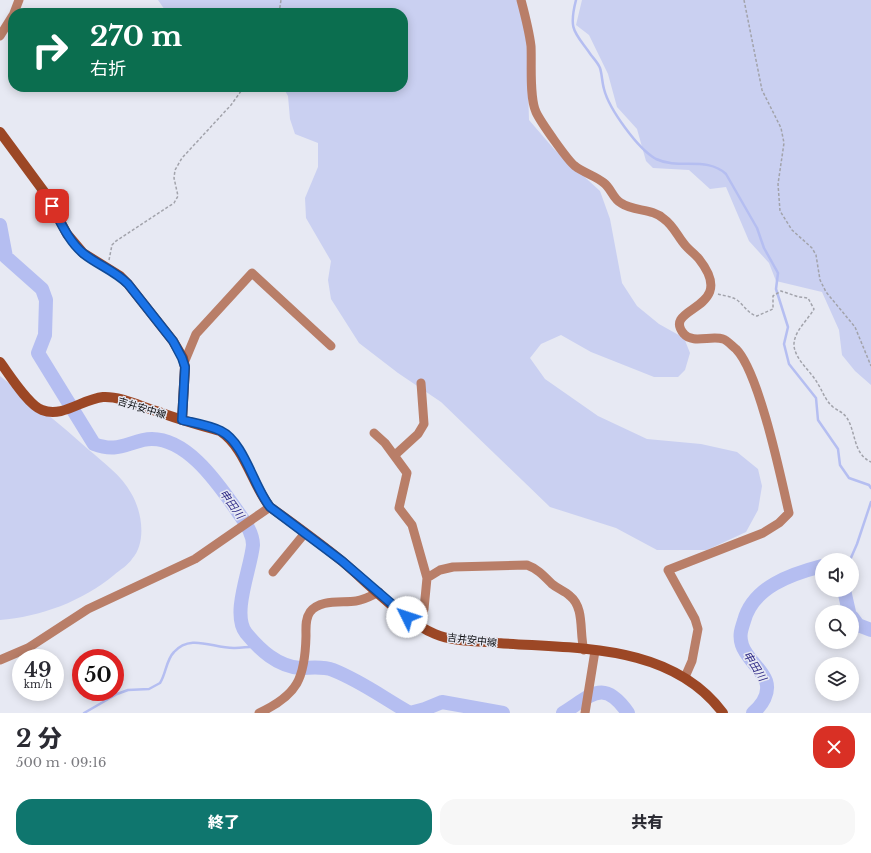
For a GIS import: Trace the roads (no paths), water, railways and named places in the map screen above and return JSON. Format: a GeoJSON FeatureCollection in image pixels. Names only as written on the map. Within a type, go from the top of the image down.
{"type":"FeatureCollection","features":[{"type":"Feature","properties":{"kind":"main road"},"geometry":{"type":"LineString","coordinates":[[0,132],[45,193],[67,234],[83,253],[120,276],[128,284],[179,350],[184,363],[182,420]]}},
{"type":"Feature","properties":{"kind":"main road","name":"吉井安中線"},"geometry":{"type":"LineString","coordinates":[[0,362],[33,405],[41,410],[51,412],[66,410],[104,397],[122,400],[220,431],[231,438],[239,450],[262,497],[270,507],[305,533],[420,626],[436,635],[464,640],[595,651],[642,658],[669,668],[685,677],[714,700],[723,713]]}},
{"type":"Feature","properties":{"kind":"street"},"geometry":{"type":"LineString","coordinates":[[521,0],[528,25],[535,112],[574,165],[604,183],[619,203],[628,207],[650,211],[665,219],[685,245],[699,259],[710,276],[712,287],[709,295],[698,306],[688,311],[681,318],[680,327],[684,334],[689,338],[723,339],[737,350],[747,366],[779,468],[789,514],[779,523],[763,533],[668,570],[695,619],[698,629],[692,661],[685,677]]}},
{"type":"Feature","properties":{"kind":"street"},"geometry":{"type":"LineString","coordinates":[[0,36],[8,23]]}},
{"type":"Feature","properties":{"kind":"street"},"geometry":{"type":"LineString","coordinates":[[184,363],[196,334],[252,274],[331,346]]}},
{"type":"Feature","properties":{"kind":"street"},"geometry":{"type":"LineString","coordinates":[[395,455],[418,434],[424,424],[421,383]]}},
{"type":"Feature","properties":{"kind":"street"},"geometry":{"type":"LineString","coordinates":[[374,433],[395,455],[406,469],[408,476],[399,503],[399,508],[412,525],[427,578],[424,609],[420,626]]}},
{"type":"Feature","properties":{"kind":"street"},"geometry":{"type":"LineString","coordinates":[[0,660],[28,648],[88,609],[195,559],[270,507]]}},
{"type":"Feature","properties":{"kind":"street"},"geometry":{"type":"LineString","coordinates":[[273,572],[305,533]]}},
{"type":"Feature","properties":{"kind":"street"},"geometry":{"type":"LineString","coordinates":[[427,578],[440,570],[453,567],[527,565],[535,568],[557,588],[571,596],[576,603],[580,614],[581,640],[584,650]]}},
{"type":"Feature","properties":{"kind":"street"},"geometry":{"type":"LineString","coordinates":[[259,713],[272,707],[292,692],[303,668],[306,619],[310,612],[316,606],[326,603],[355,601],[368,598],[378,592]]}},
{"type":"Feature","properties":{"kind":"street"},"geometry":{"type":"LineString","coordinates":[[585,710],[595,651]]}},
{"type":"Feature","properties":{"kind":"waterway"},"geometry":{"type":"LineString","coordinates":[[576,0],[573,18],[574,30],[599,66],[607,97],[618,117],[633,138],[641,147],[656,159],[674,163],[702,164],[718,169],[726,174],[757,228],[764,248],[778,273],[776,289],[788,327],[784,344],[789,364],[816,398],[818,420],[838,449],[840,465],[849,478],[869,485],[871,488]]}},
{"type":"Feature","properties":{"kind":"waterway","name":"申田川"},"geometry":{"type":"LineString","coordinates":[[0,225],[6,257],[42,289],[46,300],[45,335],[38,353],[94,444],[113,448],[143,440],[158,439],[173,444],[186,452],[199,463],[222,490],[245,522],[253,541],[253,545],[243,590],[240,614],[242,625],[246,633],[263,651],[276,661],[292,667],[325,668],[333,670],[363,685],[410,713],[442,702],[503,713]]}},
{"type":"Feature","properties":{"kind":"waterway"},"geometry":{"type":"LineString","coordinates":[[853,553],[871,502]]}},
{"type":"Feature","properties":{"kind":"waterway","name":"申田川"},"geometry":{"type":"LineString","coordinates":[[753,713],[764,698],[767,685],[764,676],[744,650],[741,642],[741,630],[749,609],[764,591],[775,584],[798,573],[815,568]]}},
{"type":"Feature","properties":{"kind":"waterway","name":"申田川"},"geometry":{"type":"LineString","coordinates":[[846,597],[847,605]]}},
{"type":"Feature","properties":{"kind":"waterway","name":"申田川"},"geometry":{"type":"LineString","coordinates":[[859,625],[871,630]]}},
{"type":"Feature","properties":{"kind":"waterway"},"geometry":{"type":"LineString","coordinates":[[84,713],[117,694],[128,690],[149,689],[160,683],[171,655],[181,646],[203,643],[227,648],[259,647]]}},
{"type":"Feature","properties":{"kind":"waterway","name":"申田川"},"geometry":{"type":"LineString","coordinates":[[563,713],[589,696],[597,693],[611,695],[628,713]]}}]}
